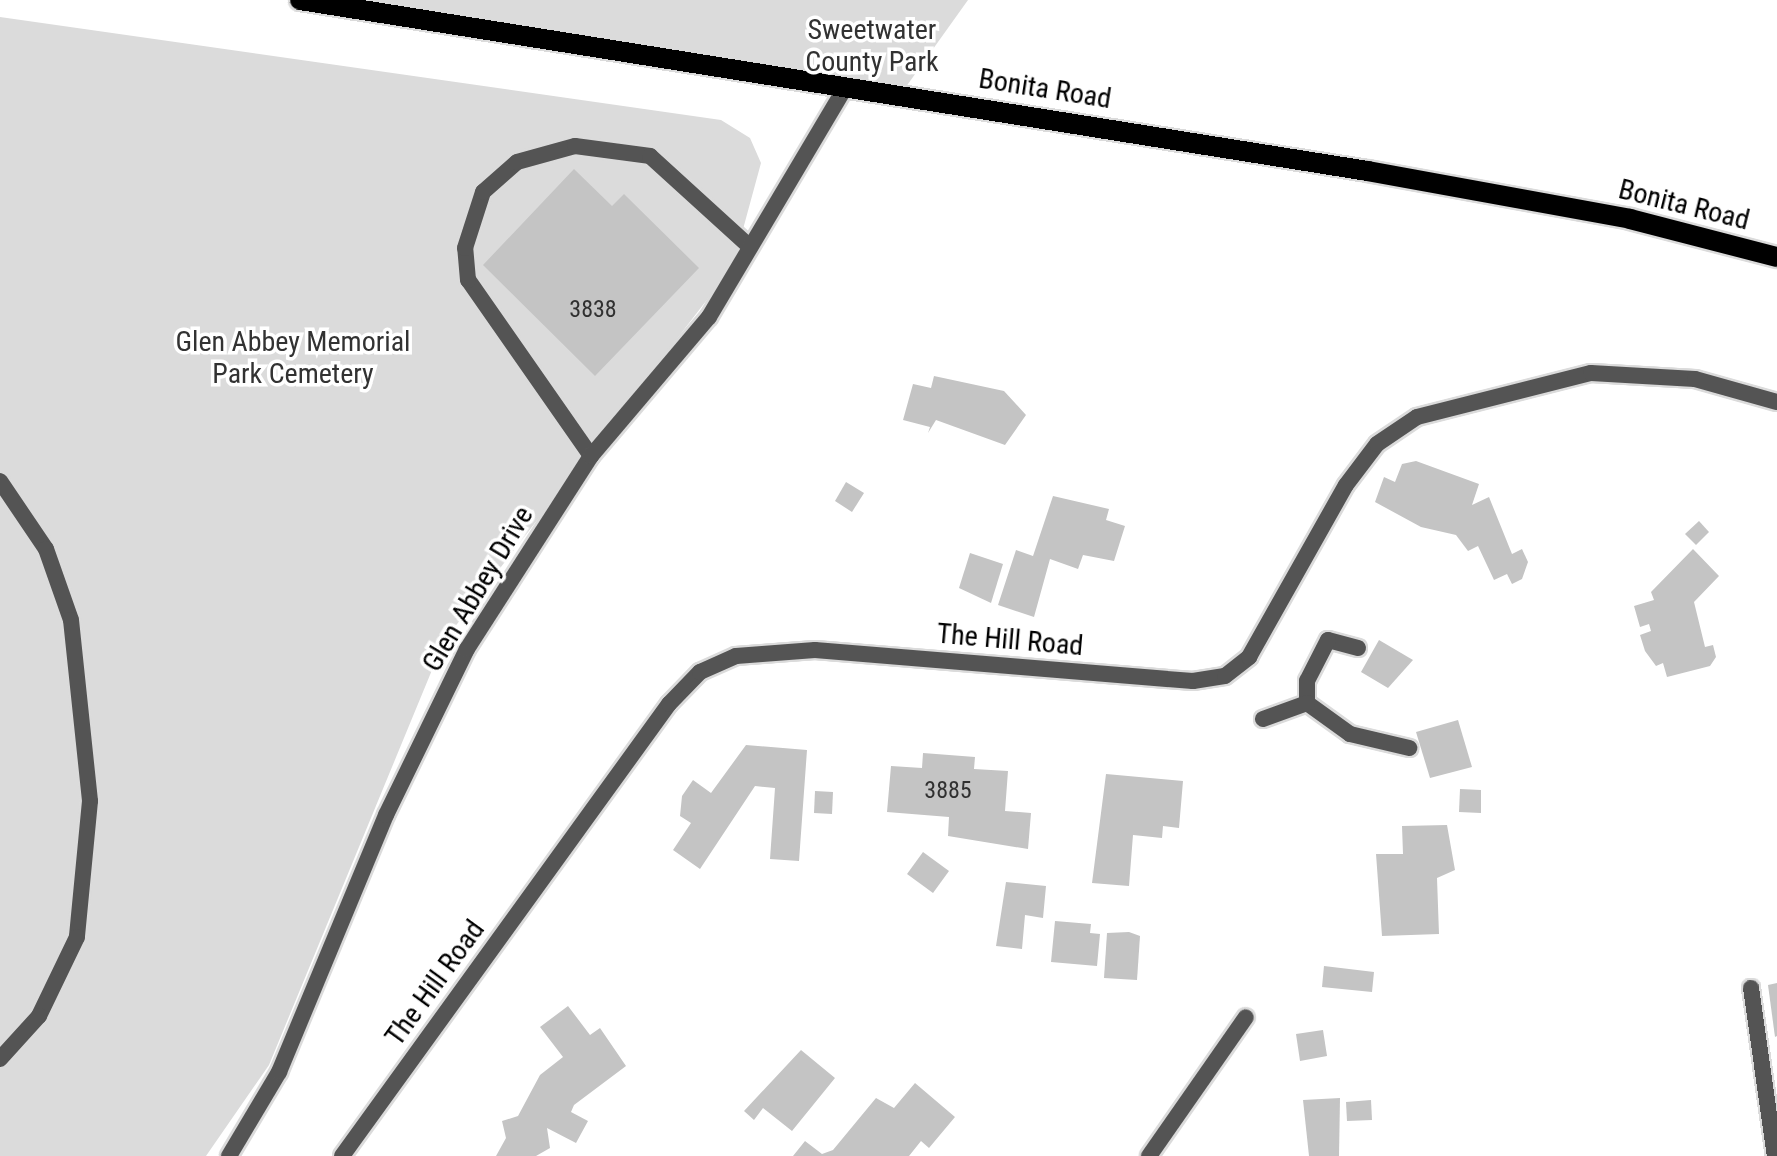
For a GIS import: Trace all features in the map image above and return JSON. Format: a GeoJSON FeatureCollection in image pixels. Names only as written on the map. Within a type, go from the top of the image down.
{"type":"FeatureCollection","features":[{"type":"Feature","properties":{"kind":"main road","name":"Bonita Road"},"geometry":{"type":"LineString","coordinates":[[300,0],[843,91],[1367,171],[1630,219],[1777,257]]}},
{"type":"Feature","properties":{"kind":"street","name":"Glen Abbey Drive"},"geometry":{"type":"LineString","coordinates":[[229,1156],[279,1072],[386,815],[467,649],[591,456],[709,317],[843,91]]}},
{"type":"Feature","properties":{"kind":"street"},"geometry":{"type":"LineString","coordinates":[[591,456],[468,280],[465,248],[483,192],[517,162],[575,146],[650,156],[750,247]]}},
{"type":"Feature","properties":{"kind":"street","name":"The Hill Road"},"geometry":{"type":"LineString","coordinates":[[342,1156],[669,704],[700,672],[736,656],[815,650],[1193,681],[1225,676],[1249,657],[1346,485],[1377,444],[1417,417],[1591,373],[1695,379],[1777,402]]}},
{"type":"Feature","properties":{"kind":"street"},"geometry":{"type":"LineString","coordinates":[[0,481],[46,549],[71,620],[90,801],[77,937],[39,1016],[0,1059]]}},
{"type":"Feature","properties":{"kind":"street"},"geometry":{"type":"LineString","coordinates":[[1307,703],[1307,681],[1328,640],[1358,648]]}},
{"type":"Feature","properties":{"kind":"street"},"geometry":{"type":"LineString","coordinates":[[1263,719],[1307,703]]}},
{"type":"Feature","properties":{"kind":"street"},"geometry":{"type":"LineString","coordinates":[[1307,703],[1350,734],[1409,748]]}},
{"type":"Feature","properties":{"kind":"street"},"geometry":{"type":"LineString","coordinates":[[1751,988],[1775,1156]]}},
{"type":"Feature","properties":{"kind":"street"},"geometry":{"type":"LineString","coordinates":[[1149,1156],[1246,1017]]}},
{"type":"Feature","properties":{"kind":"green space","name":"Sweetwater County Park"},"geometry":{"type":"Polygon","coordinates":[[[304,0],[968,0],[898,98],[304,0]]]}},
{"type":"Feature","properties":{"kind":"green space","name":"Glen Abbey Memorial Park Cemetery"},"geometry":{"type":"Polygon","coordinates":[[[0,17],[721,120],[750,138],[761,163],[733,266],[444,641],[269,1065],[206,1156],[0,1156],[0,17]]]}},
{"type":"Feature","properties":{"kind":"building"},"geometry":{"type":"Polygon","coordinates":[[[574,169],[612,206],[624,194],[699,268],[595,376],[483,265],[574,169]]]}},
{"type":"Feature","properties":{"kind":"building"},"geometry":{"type":"Polygon","coordinates":[[[934,376],[1004,391],[1026,415],[1005,445],[936,420],[928,433],[930,427],[903,420],[913,384],[931,388],[934,376]]]}},
{"type":"Feature","properties":{"kind":"building"},"geometry":{"type":"Polygon","coordinates":[[[1416,461],[1479,484],[1472,505],[1489,497],[1512,554],[1522,549],[1528,562],[1522,579],[1512,584],[1507,574],[1494,580],[1478,546],[1468,551],[1456,535],[1421,527],[1375,502],[1384,477],[1395,482],[1402,464],[1416,461]]]}},
{"type":"Feature","properties":{"kind":"building"},"geometry":{"type":"Polygon","coordinates":[[[846,482],[864,493],[852,512],[835,501],[846,482]]]}},
{"type":"Feature","properties":{"kind":"building"},"geometry":{"type":"Polygon","coordinates":[[[1053,496],[1109,509],[1106,520],[1125,526],[1114,561],[1083,555],[1078,569],[1050,559],[1034,617],[998,605],[1016,550],[1033,556],[1053,496]]]}},
{"type":"Feature","properties":{"kind":"building"},"geometry":{"type":"Polygon","coordinates":[[[1699,521],[1709,532],[1696,545],[1685,534],[1699,521]]]}},
{"type":"Feature","properties":{"kind":"building"},"geometry":{"type":"Polygon","coordinates":[[[1693,549],[1719,576],[1694,602],[1705,647],[1713,645],[1716,657],[1710,666],[1667,677],[1663,663],[1656,666],[1645,651],[1640,635],[1651,631],[1649,624],[1640,627],[1634,606],[1654,600],[1651,592],[1693,549]]]}},
{"type":"Feature","properties":{"kind":"building"},"geometry":{"type":"Polygon","coordinates":[[[970,553],[1003,564],[991,603],[959,588],[970,553]]]}},
{"type":"Feature","properties":{"kind":"building"},"geometry":{"type":"Polygon","coordinates":[[[1379,640],[1413,660],[1388,688],[1361,672],[1379,640]]]}},
{"type":"Feature","properties":{"kind":"building"},"geometry":{"type":"Polygon","coordinates":[[[1458,720],[1472,767],[1430,778],[1416,732],[1458,720]]]}},
{"type":"Feature","properties":{"kind":"building"},"geometry":{"type":"Polygon","coordinates":[[[746,745],[807,750],[799,861],[770,859],[775,788],[755,786],[700,869],[673,850],[691,823],[680,816],[682,796],[693,780],[711,793],[746,745]]]}},
{"type":"Feature","properties":{"kind":"building"},"geometry":{"type":"Polygon","coordinates":[[[923,753],[975,757],[974,769],[1008,771],[1005,811],[1031,813],[1028,849],[948,836],[949,817],[887,812],[891,766],[922,768],[923,753]]]}},
{"type":"Feature","properties":{"kind":"building"},"geometry":{"type":"Polygon","coordinates":[[[1106,774],[1183,781],[1179,828],[1163,826],[1162,838],[1133,835],[1129,886],[1092,883],[1106,774]]]}},
{"type":"Feature","properties":{"kind":"building"},"geometry":{"type":"Polygon","coordinates":[[[1460,789],[1481,790],[1481,813],[1459,812],[1460,789]]]}},
{"type":"Feature","properties":{"kind":"building"},"geometry":{"type":"Polygon","coordinates":[[[815,791],[833,792],[832,814],[814,813],[815,791]]]}},
{"type":"Feature","properties":{"kind":"building"},"geometry":{"type":"Polygon","coordinates":[[[1447,825],[1455,870],[1437,878],[1439,934],[1382,936],[1376,854],[1403,854],[1402,826],[1447,825]]]}},
{"type":"Feature","properties":{"kind":"building"},"geometry":{"type":"Polygon","coordinates":[[[923,852],[949,871],[933,893],[907,874],[923,852]]]}},
{"type":"Feature","properties":{"kind":"building"},"geometry":{"type":"Polygon","coordinates":[[[1006,882],[1046,886],[1043,918],[1025,915],[1022,949],[996,946],[1006,882]]]}},
{"type":"Feature","properties":{"kind":"building"},"geometry":{"type":"Polygon","coordinates":[[[1055,921],[1091,924],[1090,933],[1100,934],[1097,966],[1051,962],[1055,921]]]}},
{"type":"Feature","properties":{"kind":"building"},"geometry":{"type":"Polygon","coordinates":[[[1129,932],[1140,936],[1137,980],[1104,978],[1107,933],[1129,932]]]}},
{"type":"Feature","properties":{"kind":"building"},"geometry":{"type":"Polygon","coordinates":[[[1324,966],[1374,972],[1372,992],[1322,987],[1324,966]]]}},
{"type":"Feature","properties":{"kind":"building"},"geometry":{"type":"Polygon","coordinates":[[[1777,983],[1777,1036],[1775,1037],[1768,985],[1777,983]]]}},
{"type":"Feature","properties":{"kind":"building"},"geometry":{"type":"Polygon","coordinates":[[[568,1006],[590,1035],[600,1028],[626,1066],[574,1105],[571,1112],[588,1121],[576,1143],[547,1128],[550,1148],[536,1156],[496,1156],[506,1138],[502,1121],[518,1116],[540,1075],[563,1057],[540,1027],[568,1006]]]}},
{"type":"Feature","properties":{"kind":"building"},"geometry":{"type":"Polygon","coordinates":[[[1323,1030],[1327,1056],[1300,1061],[1296,1034],[1323,1030]]]}},
{"type":"Feature","properties":{"kind":"building"},"geometry":{"type":"Polygon","coordinates":[[[801,1050],[835,1078],[792,1131],[763,1108],[754,1120],[744,1111],[801,1050]]]}},
{"type":"Feature","properties":{"kind":"building"},"geometry":{"type":"Polygon","coordinates":[[[915,1083],[955,1117],[929,1148],[921,1141],[909,1156],[793,1156],[805,1141],[822,1154],[833,1150],[876,1098],[894,1108],[915,1083]]]}},
{"type":"Feature","properties":{"kind":"building"},"geometry":{"type":"Polygon","coordinates":[[[1340,1098],[1339,1156],[1309,1156],[1303,1100],[1340,1098]]]}},
{"type":"Feature","properties":{"kind":"building"},"geometry":{"type":"Polygon","coordinates":[[[1371,1100],[1372,1120],[1347,1121],[1346,1102],[1371,1100]]]}}]}
